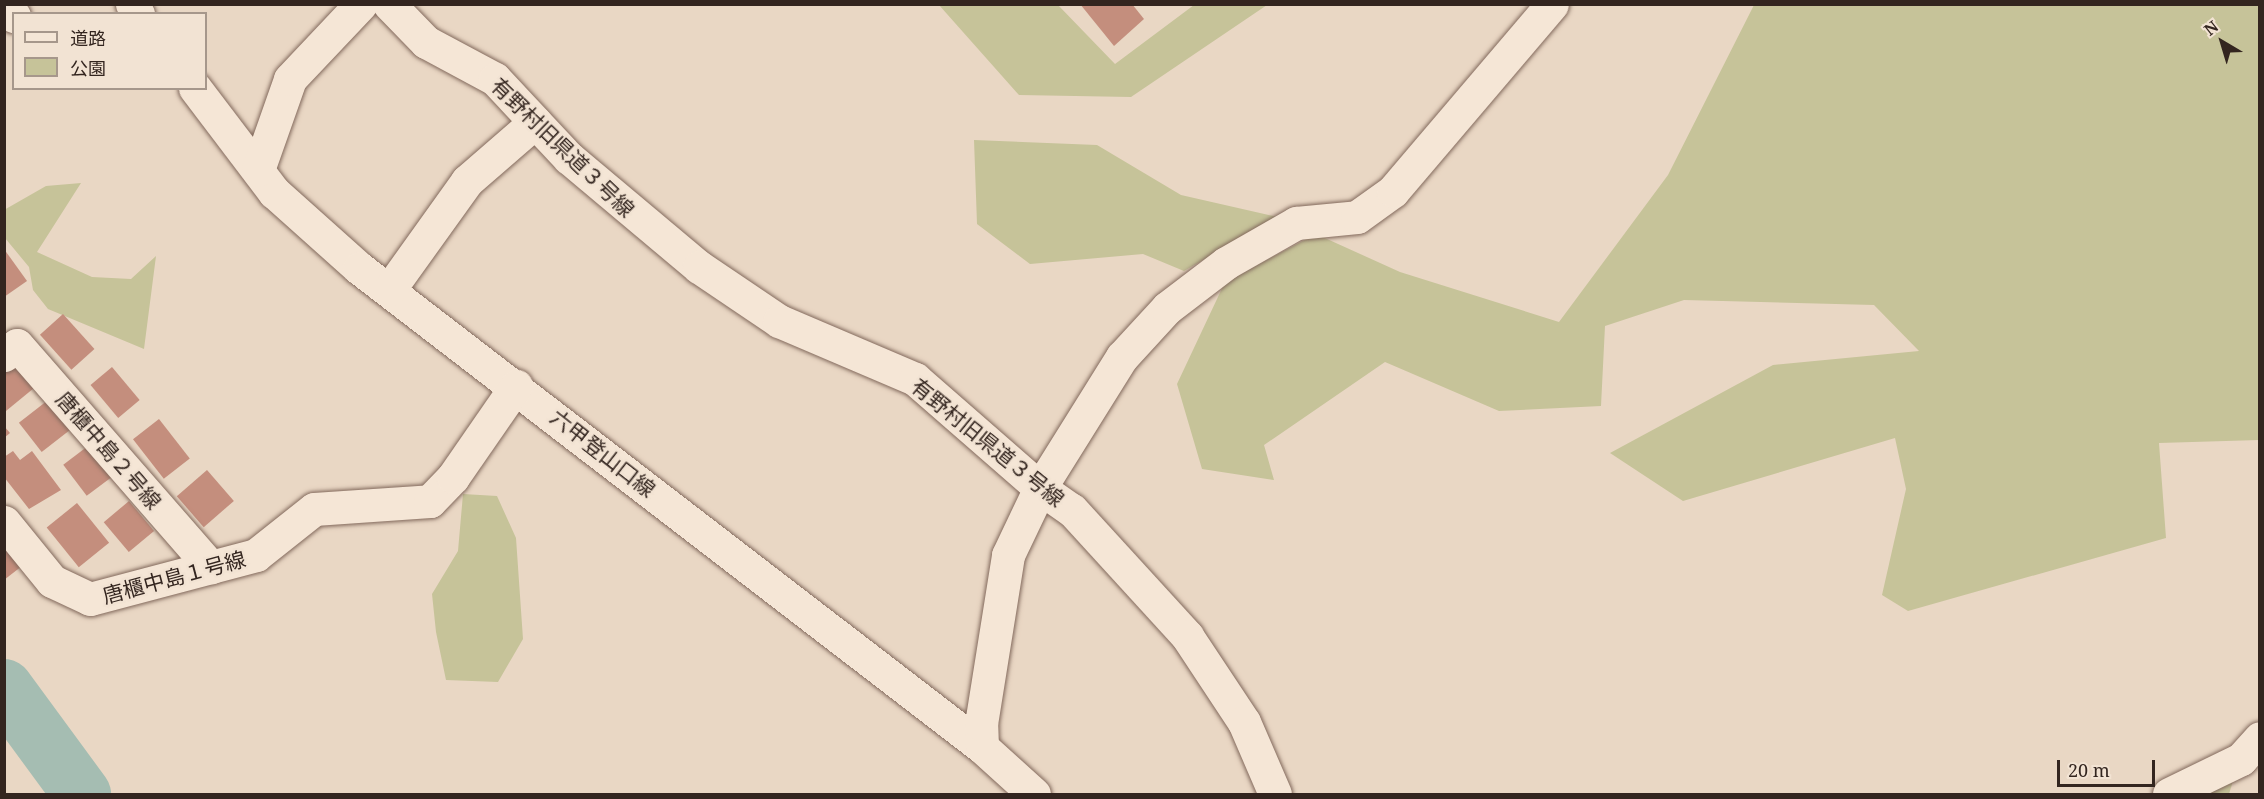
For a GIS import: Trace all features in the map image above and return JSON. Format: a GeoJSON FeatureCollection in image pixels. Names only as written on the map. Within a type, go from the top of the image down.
{"type":"FeatureCollection","features":[{"type":"Feature","properties":{"kind":"street"},"geometry":{"type":"LineString","coordinates":[[258,170],[290,79],[361,4]]}},
{"type":"Feature","properties":{"kind":"street","name":"有野村旧県道３号線"},"geometry":{"type":"LineString","coordinates":[[389,4],[426,42],[495,79],[535,122],[613,198],[699,267],[778,321],[915,379],[1040,488],[1072,510],[1188,636],[1244,722],[1275,795]]}},
{"type":"Feature","properties":{"kind":"street"},"geometry":{"type":"LineString","coordinates":[[982,747],[981,724],[1008,555],[1040,488],[1122,357],[1167,308],[1226,263],[1296,223],[1358,217],[1393,191],[1552,4]]}},
{"type":"Feature","properties":{"kind":"street","name":"六甲登山口線"},"geometry":{"type":"LineString","coordinates":[[197,90],[274,192],[389,290],[982,747],[1034,795]]}},
{"type":"Feature","properties":{"kind":"street"},"geometry":{"type":"LineString","coordinates":[[389,290],[467,181],[535,122]]}},
{"type":"Feature","properties":{"kind":"street","name":"唐櫃中島２号線"},"geometry":{"type":"LineString","coordinates":[[4,355],[17,345],[211,567]]}},
{"type":"Feature","properties":{"kind":"street","name":"唐櫃中島１号線"},"geometry":{"type":"LineString","coordinates":[[4,522],[52,581],[90,599],[211,567],[256,555],[314,508],[430,501],[453,477],[516,386]]}},
{"type":"Feature","properties":{"kind":"street"},"geometry":{"type":"LineString","coordinates":[[2169,795],[2241,759],[2259,738]]}},
{"type":"Feature","properties":{"kind":"green space"},"geometry":{"type":"Polygon","coordinates":[[[939,5],[1058,5],[1115,64],[1194,5],[1267,5],[1131,97],[1019,95],[939,5]]]}},
{"type":"Feature","properties":{"kind":"green space"},"geometry":{"type":"Polygon","coordinates":[[[1754,5],[2259,5],[2259,440],[2159,443],[2166,538],[1908,611],[1882,595],[1906,489],[1895,438],[1683,501],[1610,453],[1773,365],[1919,351],[1874,305],[1684,300],[1605,326],[1601,406],[1499,411],[1385,362],[1264,445],[1274,480],[1202,469],[1177,384],[1225,282],[1316,234],[1400,272],[1559,322],[1668,175],[1754,5]]]}},
{"type":"Feature","properties":{"kind":"green space"},"geometry":{"type":"Polygon","coordinates":[[[974,140],[1097,145],[1181,195],[1278,217],[1184,271],[1143,254],[1030,264],[977,224],[974,140]]]}},
{"type":"Feature","properties":{"kind":"green space"},"geometry":{"type":"Polygon","coordinates":[[[81,183],[37,252],[92,277],[131,279],[156,256],[144,349],[48,309],[33,290],[29,267],[5,238],[4,210],[46,186],[81,183]]]}},
{"type":"Feature","properties":{"kind":"green space"},"geometry":{"type":"Polygon","coordinates":[[[463,494],[497,496],[516,538],[523,639],[498,682],[446,680],[436,632],[432,594],[458,551],[463,494]]]}},
{"type":"Feature","properties":{"kind":"green space"},"geometry":{"type":"Polygon","coordinates":[[[2236,771],[2229,794],[2198,794],[2236,771]]]}},
{"type":"Feature","properties":{"kind":"building"},"geometry":{"type":"Polygon","coordinates":[[[1080,4],[1132,4],[1144,19],[1114,46],[1080,4]]]}},
{"type":"Feature","properties":{"kind":"building"},"geometry":{"type":"Polygon","coordinates":[[[4,249],[27,281],[4,297],[4,249]]]}},
{"type":"Feature","properties":{"kind":"building"},"geometry":{"type":"Polygon","coordinates":[[[63,314],[94,349],[71,370],[40,335],[63,314]]]}},
{"type":"Feature","properties":{"kind":"building"},"geometry":{"type":"Polygon","coordinates":[[[12,361],[34,388],[6,411],[4,366],[12,361]]]}},
{"type":"Feature","properties":{"kind":"building"},"geometry":{"type":"Polygon","coordinates":[[[112,367],[140,400],[118,418],[91,385],[112,367]]]}},
{"type":"Feature","properties":{"kind":"building"},"geometry":{"type":"Polygon","coordinates":[[[52,397],[75,426],[42,452],[19,423],[52,397]]]}},
{"type":"Feature","properties":{"kind":"building"},"geometry":{"type":"Polygon","coordinates":[[[159,419],[190,458],[164,479],[133,439],[159,419]]]}},
{"type":"Feature","properties":{"kind":"building"},"geometry":{"type":"Polygon","coordinates":[[[4,426],[10,433],[4,438],[4,426]]]}},
{"type":"Feature","properties":{"kind":"building"},"geometry":{"type":"Polygon","coordinates":[[[88,446],[111,477],[87,496],[63,465],[88,446]]]}},
{"type":"Feature","properties":{"kind":"building"},"geometry":{"type":"Polygon","coordinates":[[[13,451],[20,460],[32,451],[61,490],[29,509],[4,477],[4,457],[13,451]]]}},
{"type":"Feature","properties":{"kind":"building"},"geometry":{"type":"Polygon","coordinates":[[[207,470],[234,501],[204,527],[177,496],[207,470]]]}},
{"type":"Feature","properties":{"kind":"building"},"geometry":{"type":"Polygon","coordinates":[[[129,501],[154,531],[129,552],[104,522],[129,501]]]}},
{"type":"Feature","properties":{"kind":"building"},"geometry":{"type":"Polygon","coordinates":[[[77,503],[109,543],[79,567],[47,528],[77,503]]]}},
{"type":"Feature","properties":{"kind":"building"},"geometry":{"type":"Polygon","coordinates":[[[4,544],[22,566],[4,580],[4,544]]]}},
{"type":"Feature","properties":{"kind":"waterway"},"geometry":{"type":"LineString","coordinates":[[4,688],[82,794]]}}]}
